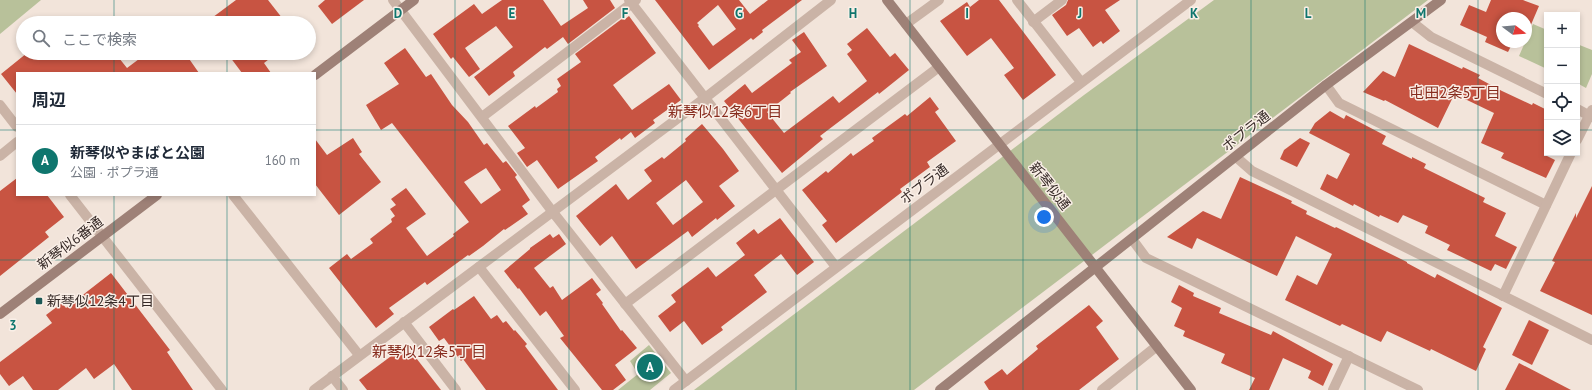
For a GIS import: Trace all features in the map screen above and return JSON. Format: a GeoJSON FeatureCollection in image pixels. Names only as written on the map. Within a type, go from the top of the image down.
{"type":"FeatureCollection","features":[{"type":"Feature","properties":{"kind":"street"},"geometry":{"type":"LineString","coordinates":[[393,0],[552,211],[686,381]]}},
{"type":"Feature","properties":{"kind":"street"},"geometry":{"type":"LineString","coordinates":[[316,74],[414,0]]}},
{"type":"Feature","properties":{"kind":"street"},"geometry":{"type":"LineString","coordinates":[[314,390],[705,98],[831,0]]}},
{"type":"Feature","properties":{"kind":"street","name":"新琴似通"},"geometry":{"type":"LineString","coordinates":[[887,0],[1191,390]]}},
{"type":"Feature","properties":{"kind":"street"},"geometry":{"type":"LineString","coordinates":[[906,24],[939,0]]}},
{"type":"Feature","properties":{"kind":"street"},"geometry":{"type":"LineString","coordinates":[[1016,0],[1081,82]]}},
{"type":"Feature","properties":{"kind":"street"},"geometry":{"type":"LineString","coordinates":[[1033,22],[1062,0]]}},
{"type":"Feature","properties":{"kind":"street","name":"ポプラ通"},"geometry":{"type":"LineString","coordinates":[[674,390],[1190,0]]}},
{"type":"Feature","properties":{"kind":"street","name":"ポプラ通"},"geometry":{"type":"LineString","coordinates":[[940,390],[1326,85],[1441,0]]}},
{"type":"Feature","properties":{"kind":"street"},"geometry":{"type":"LineString","coordinates":[[482,117],[633,1],[705,98],[836,267]]}},
{"type":"Feature","properties":{"kind":"street"},"geometry":{"type":"LineString","coordinates":[[1412,22],[1431,37],[1544,93]]}},
{"type":"Feature","properties":{"kind":"street"},"geometry":{"type":"LineString","coordinates":[[625,304],[939,67]]}},
{"type":"Feature","properties":{"kind":"street"},"geometry":{"type":"LineString","coordinates":[[1326,85],[1339,103],[1546,205]]}},
{"type":"Feature","properties":{"kind":"street"},"geometry":{"type":"LineString","coordinates":[[0,105],[16,126]]}},
{"type":"Feature","properties":{"kind":"street"},"geometry":{"type":"LineString","coordinates":[[1580,110],[1591,114],[1580,134]]}},
{"type":"Feature","properties":{"kind":"street"},"geometry":{"type":"LineString","coordinates":[[0,156],[16,143]]}},
{"type":"Feature","properties":{"kind":"street"},"geometry":{"type":"LineString","coordinates":[[1502,296],[1570,156]]}},
{"type":"Feature","properties":{"kind":"street"},"geometry":{"type":"LineString","coordinates":[[1236,157],[1252,171],[1592,340]]}},
{"type":"Feature","properties":{"kind":"street"},"geometry":{"type":"LineString","coordinates":[[71,196],[222,390]]}},
{"type":"Feature","properties":{"kind":"street","name":"新琴似6番通"},"geometry":{"type":"LineString","coordinates":[[0,314],[156,196]]}},
{"type":"Feature","properties":{"kind":"street"},"geometry":{"type":"LineString","coordinates":[[234,196],[359,355]]}},
{"type":"Feature","properties":{"kind":"street"},"geometry":{"type":"LineString","coordinates":[[1132,239],[1146,258],[1418,390]]}},
{"type":"Feature","properties":{"kind":"street"},"geometry":{"type":"LineString","coordinates":[[479,267],[575,390]]}},
{"type":"Feature","properties":{"kind":"street"},"geometry":{"type":"LineString","coordinates":[[404,322],[456,390]]}},
{"type":"Feature","properties":{"kind":"street"},"geometry":{"type":"LineString","coordinates":[[1102,390],[1157,346]]}},
{"type":"Feature","properties":{"kind":"street"},"geometry":{"type":"LineString","coordinates":[[1333,390],[1349,356]]}},
{"type":"Feature","properties":{"kind":"street"},"geometry":{"type":"LineString","coordinates":[[332,376],[343,390]]}},
{"type":"Feature","properties":{"kind":"green space"},"geometry":{"type":"Polygon","coordinates":[[[0,0],[41,0],[22,16],[16,16],[16,21],[0,34],[0,0]]]}},
{"type":"Feature","properties":{"kind":"green space"},"geometry":{"type":"Polygon","coordinates":[[[1214,0],[1428,0],[914,390],[694,390],[1084,95],[1214,0]]]}},
{"type":"Feature","properties":{"kind":"green space"},"geometry":{"type":"Polygon","coordinates":[[[1533,24],[1544,29],[1544,68],[1519,56],[1522,48],[1532,48],[1533,24]]]}},
{"type":"Feature","properties":{"kind":"green space"},"geometry":{"type":"Polygon","coordinates":[[[1580,45],[1592,50],[1592,74],[1586,88],[1580,85],[1580,45]]]}},
{"type":"Feature","properties":{"kind":"green space"},"geometry":{"type":"Polygon","coordinates":[[[649,345],[671,373],[650,390],[618,390],[638,374],[630,361],[649,345]]]}},
{"type":"Feature","properties":{"kind":"building"},"geometry":{"type":"Polygon","coordinates":[[[236,0],[268,0],[281,16],[214,16],[236,0]]]}},
{"type":"Feature","properties":{"kind":"building"},"geometry":{"type":"Polygon","coordinates":[[[325,0],[364,0],[332,24],[318,6],[325,0]]]}},
{"type":"Feature","properties":{"kind":"building"},"geometry":{"type":"Polygon","coordinates":[[[502,0],[543,0],[561,26],[588,8],[583,0],[610,0],[615,8],[568,44],[563,37],[547,49],[545,47],[513,72],[515,76],[489,96],[474,77],[513,47],[496,26],[465,48],[480,69],[469,77],[453,57],[451,59],[433,34],[474,4],[482,14],[502,0]]]}},
{"type":"Feature","properties":{"kind":"building"},"geometry":{"type":"Polygon","coordinates":[[[655,0],[739,0],[750,14],[768,0],[802,0],[762,30],[763,32],[753,40],[751,38],[709,70],[655,0]],[[718,5],[697,23],[713,46],[736,29],[718,5]]]}},
{"type":"Feature","properties":{"kind":"building"},"geometry":{"type":"Polygon","coordinates":[[[979,0],[999,0],[1056,75],[1023,100],[1004,75],[1014,68],[991,38],[967,56],[940,21],[967,2],[970,7],[979,0]]]}},
{"type":"Feature","properties":{"kind":"building"},"geometry":{"type":"Polygon","coordinates":[[[1068,0],[1120,0],[1105,10],[1120,31],[1103,44],[1101,41],[1093,47],[1079,28],[1067,36],[1052,15],[1066,5],[1068,0]]]}},
{"type":"Feature","properties":{"kind":"building"},"geometry":{"type":"Polygon","coordinates":[[[1491,0],[1523,0],[1539,6],[1532,22],[1532,12],[1496,12],[1496,47],[1485,42],[1487,37],[1460,25],[1469,5],[1486,12],[1491,0]]]}},
{"type":"Feature","properties":{"kind":"building"},"geometry":{"type":"Polygon","coordinates":[[[629,16],[656,53],[613,85],[632,110],[669,84],[681,100],[653,120],[655,123],[635,138],[631,132],[621,140],[620,138],[595,157],[598,161],[558,189],[537,160],[527,167],[517,153],[525,148],[508,126],[535,106],[536,108],[558,92],[557,89],[561,86],[557,79],[581,62],[575,54],[623,18],[624,20],[629,16]]]}},
{"type":"Feature","properties":{"kind":"building"},"geometry":{"type":"Polygon","coordinates":[[[867,28],[890,57],[895,53],[909,70],[879,94],[878,92],[820,136],[823,139],[782,173],[724,101],[745,84],[752,93],[792,63],[789,60],[801,52],[792,40],[804,32],[827,66],[790,92],[791,93],[767,112],[784,133],[833,96],[839,103],[867,81],[847,54],[852,50],[847,44],[867,28]]]}},
{"type":"Feature","properties":{"kind":"building"},"geometry":{"type":"Polygon","coordinates":[[[1409,44],[1462,69],[1463,67],[1480,75],[1478,78],[1502,91],[1532,105],[1533,103],[1544,108],[1544,156],[1555,160],[1546,178],[1501,158],[1504,153],[1481,143],[1494,113],[1467,100],[1454,95],[1438,128],[1385,100],[1384,101],[1363,92],[1383,71],[1395,77],[1409,44]]]}},
{"type":"Feature","properties":{"kind":"building"},"geometry":{"type":"Polygon","coordinates":[[[405,48],[426,77],[431,74],[452,105],[468,122],[484,145],[487,143],[503,163],[506,161],[517,175],[515,177],[530,200],[522,206],[528,214],[505,230],[504,229],[483,246],[427,285],[425,282],[389,308],[394,314],[376,328],[329,268],[347,254],[351,259],[373,243],[370,239],[392,222],[391,219],[395,216],[390,209],[396,205],[391,199],[406,188],[426,214],[406,228],[427,256],[454,236],[453,234],[469,222],[392,123],[381,130],[366,105],[399,84],[384,63],[405,48]],[[486,168],[464,182],[481,204],[501,190],[486,168]]]}},
{"type":"Feature","properties":{"kind":"building"},"geometry":{"type":"Polygon","coordinates":[[[1499,48],[1510,48],[1508,52],[1499,48]]]}},
{"type":"Feature","properties":{"kind":"building"},"geometry":{"type":"Polygon","coordinates":[[[18,60],[121,60],[127,68],[138,60],[190,60],[198,72],[16,72],[16,93],[1,74],[18,60]]]}},
{"type":"Feature","properties":{"kind":"building"},"geometry":{"type":"Polygon","coordinates":[[[232,60],[268,60],[264,63],[270,72],[241,72],[232,60]]]}},
{"type":"Feature","properties":{"kind":"building"},"geometry":{"type":"Polygon","coordinates":[[[930,97],[939,109],[935,112],[956,141],[927,162],[930,167],[900,189],[902,192],[836,243],[822,225],[827,221],[802,190],[826,171],[828,173],[851,153],[853,156],[874,141],[872,138],[905,114],[907,116],[930,97]]]}},
{"type":"Feature","properties":{"kind":"building"},"geometry":{"type":"Polygon","coordinates":[[[1330,111],[1344,119],[1346,115],[1386,136],[1382,144],[1412,159],[1412,157],[1426,164],[1424,168],[1485,198],[1483,202],[1506,213],[1495,236],[1517,247],[1506,269],[1495,264],[1491,271],[1447,250],[1450,245],[1425,233],[1428,226],[1403,215],[1398,223],[1380,215],[1379,217],[1354,204],[1353,206],[1320,189],[1327,174],[1337,179],[1350,154],[1309,133],[1315,123],[1330,111]]]}},
{"type":"Feature","properties":{"kind":"building"},"geometry":{"type":"Polygon","coordinates":[[[702,124],[723,149],[739,171],[719,186],[735,206],[717,220],[716,218],[692,237],[688,231],[636,269],[612,236],[600,246],[576,216],[616,184],[628,200],[652,181],[644,170],[662,157],[664,159],[686,141],[685,139],[702,124]],[[686,180],[656,203],[673,225],[703,202],[686,180]]]}},
{"type":"Feature","properties":{"kind":"building"},"geometry":{"type":"Polygon","coordinates":[[[353,138],[362,152],[359,154],[381,182],[339,215],[316,185],[316,140],[327,155],[353,138]]]}},
{"type":"Feature","properties":{"kind":"building"},"geometry":{"type":"Polygon","coordinates":[[[1300,138],[1310,143],[1297,167],[1280,159],[1284,150],[1300,138]]]}},
{"type":"Feature","properties":{"kind":"building"},"geometry":{"type":"Polygon","coordinates":[[[1240,177],[1292,201],[1291,203],[1307,211],[1306,214],[1407,262],[1435,278],[1437,274],[1502,308],[1483,347],[1486,349],[1476,371],[1431,349],[1430,351],[1387,331],[1381,342],[1342,324],[1340,326],[1285,300],[1297,275],[1317,285],[1332,254],[1296,236],[1277,276],[1197,238],[1192,249],[1167,237],[1203,211],[1221,219],[1240,177]]]}},
{"type":"Feature","properties":{"kind":"building"},"geometry":{"type":"Polygon","coordinates":[[[16,179],[16,196],[48,196],[64,217],[45,232],[49,237],[0,276],[0,191],[16,179]]]}},
{"type":"Feature","properties":{"kind":"building"},"geometry":{"type":"Polygon","coordinates":[[[1592,186],[1592,315],[1540,291],[1555,262],[1552,261],[1576,213],[1576,218],[1592,186]]]}},
{"type":"Feature","properties":{"kind":"building"},"geometry":{"type":"Polygon","coordinates":[[[780,218],[814,262],[797,275],[781,254],[754,275],[767,292],[721,327],[723,330],[702,345],[684,321],[670,332],[658,316],[676,302],[671,295],[708,267],[716,277],[745,255],[736,243],[754,229],[758,234],[780,218]]]}},
{"type":"Feature","properties":{"kind":"building"},"geometry":{"type":"Polygon","coordinates":[[[550,234],[553,238],[559,234],[566,244],[534,268],[550,288],[553,286],[562,300],[592,278],[601,290],[596,294],[603,303],[602,304],[621,331],[622,330],[637,348],[615,365],[626,380],[613,390],[602,390],[560,338],[564,336],[546,311],[540,316],[504,271],[530,248],[550,234]]]}},
{"type":"Feature","properties":{"kind":"building"},"geometry":{"type":"Polygon","coordinates":[[[111,273],[170,350],[167,352],[193,390],[132,390],[114,364],[94,379],[86,368],[58,390],[33,390],[23,376],[9,386],[0,374],[0,362],[52,323],[46,315],[62,303],[66,308],[111,273]]]}},
{"type":"Feature","properties":{"kind":"building"},"geometry":{"type":"Polygon","coordinates":[[[1179,285],[1194,293],[1193,296],[1221,308],[1219,313],[1271,335],[1273,331],[1333,364],[1323,386],[1308,378],[1311,371],[1283,358],[1269,390],[1249,390],[1255,378],[1221,363],[1225,354],[1183,336],[1185,331],[1174,326],[1182,308],[1171,302],[1179,285]]]}},
{"type":"Feature","properties":{"kind":"building"},"geometry":{"type":"Polygon","coordinates":[[[474,296],[491,319],[497,315],[503,323],[506,321],[514,331],[515,330],[527,344],[525,346],[558,390],[486,390],[463,359],[461,361],[444,338],[439,341],[429,327],[453,309],[454,310],[474,296]]]}},
{"type":"Feature","properties":{"kind":"building"},"geometry":{"type":"Polygon","coordinates":[[[1089,305],[1103,321],[1096,327],[1119,359],[1079,390],[989,390],[984,382],[1002,369],[1007,375],[1038,349],[1036,346],[1089,305]]]}},
{"type":"Feature","properties":{"kind":"building"},"geometry":{"type":"Polygon","coordinates":[[[1529,320],[1549,330],[1532,365],[1512,355],[1529,320]]]}},
{"type":"Feature","properties":{"kind":"building"},"geometry":{"type":"Polygon","coordinates":[[[406,345],[441,390],[367,390],[359,380],[406,345]]]}},
{"type":"Feature","properties":{"kind":"building"},"geometry":{"type":"Polygon","coordinates":[[[1519,363],[1571,390],[1505,390],[1519,363]]]}},
{"type":"Feature","properties":{"kind":"place","name":"新琴似12条4丁目"},"geometry":{"type":"Point","coordinates":[39,301]}},
{"type":"Feature","properties":{"kind":"place","name":"新琴似やまばと公園"},"geometry":{"type":"Point","coordinates":[650,367]}},
{"type":"Feature","properties":{"kind":"district","name":"屯田2条5丁目"},"geometry":{"type":"Point","coordinates":[1455,92]}},
{"type":"Feature","properties":{"kind":"district","name":"新琴似12条6丁目"},"geometry":{"type":"Point","coordinates":[725,111]}},
{"type":"Feature","properties":{"kind":"district","name":"新琴似12条5丁目"},"geometry":{"type":"Point","coordinates":[429,351]}}]}
